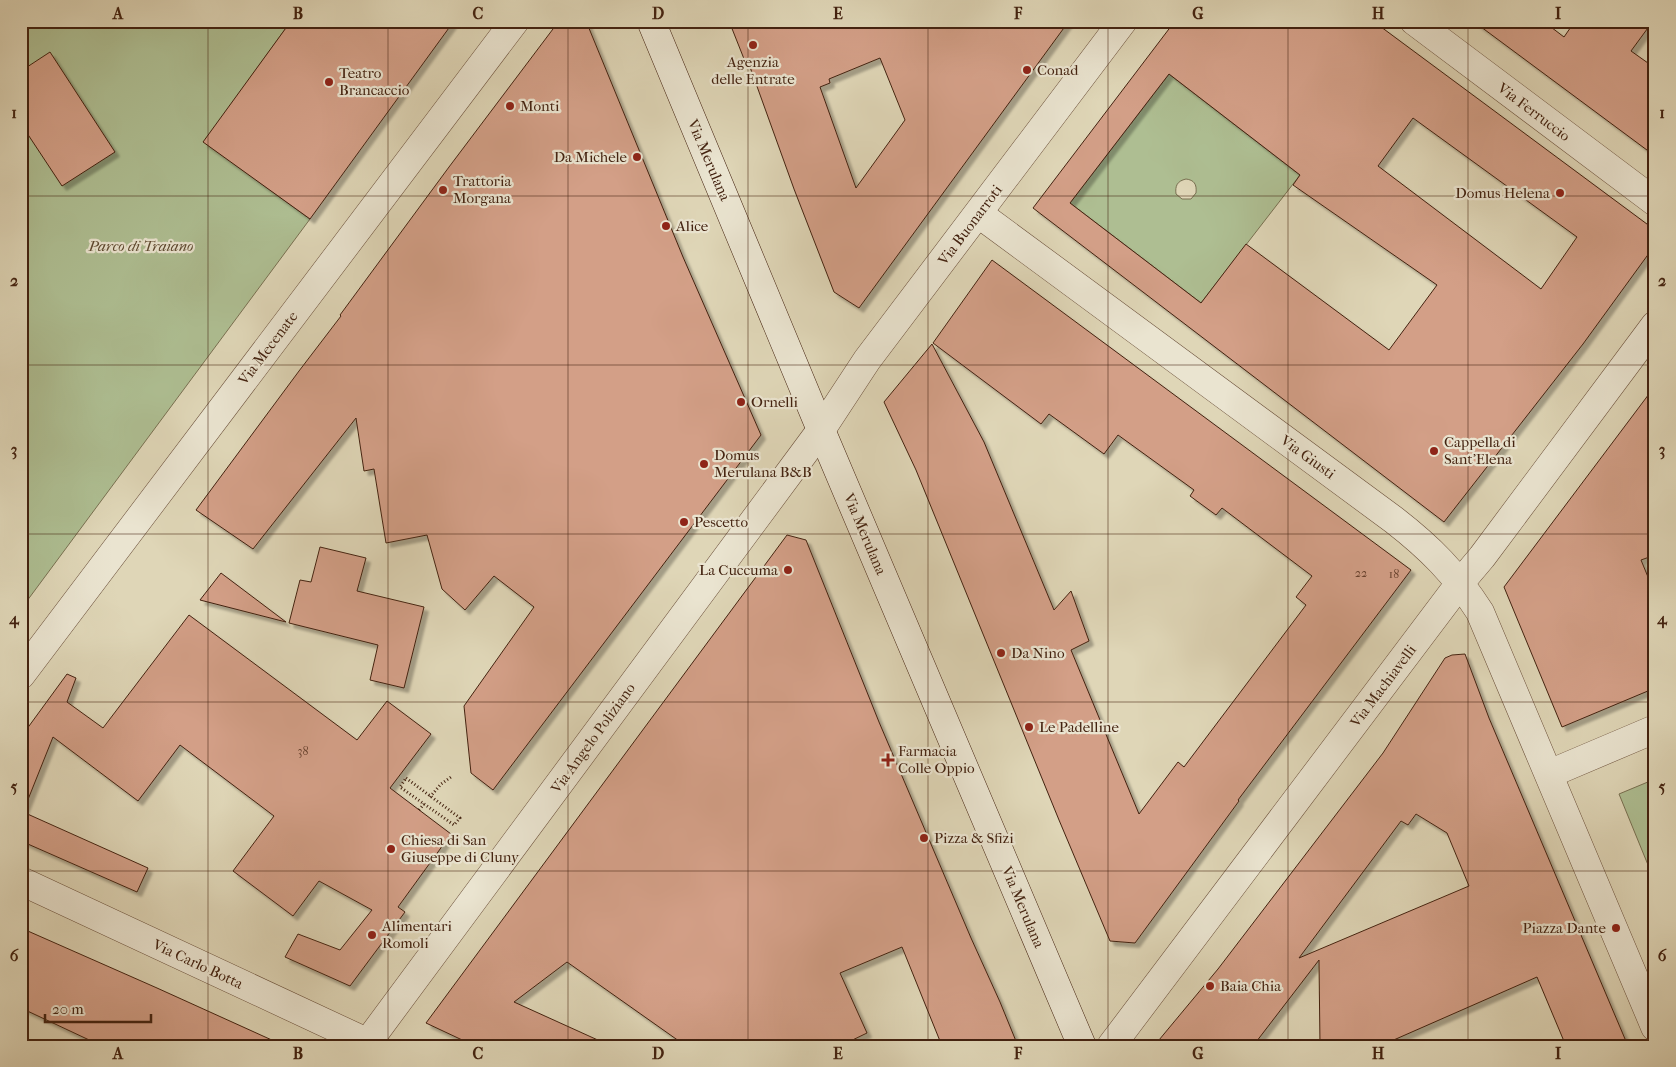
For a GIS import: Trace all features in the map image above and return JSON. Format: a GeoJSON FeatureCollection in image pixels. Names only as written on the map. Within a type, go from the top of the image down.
{"type":"FeatureCollection","features":[{"type":"Feature","properties":{"kind":"street","name":"Via Mecenate"},"geometry":{"type":"LineString","coordinates":[[21,674],[515,21]]}},
{"type":"Feature","properties":{"kind":"street","name":"Via Merulana"},"geometry":{"type":"LineString","coordinates":[[651,21],[821,430],[1082,1046]]}},
{"type":"Feature","properties":{"kind":"street","name":"Via Buonarroti"},"geometry":{"type":"LineString","coordinates":[[821,430],[867,360],[979,214],[1122,21]]}},
{"type":"Feature","properties":{"kind":"street","name":"Via Ferruccio"},"geometry":{"type":"LineString","coordinates":[[1414,21],[1655,202]]}},
{"type":"Feature","properties":{"kind":"street","name":"Via Giusti"},"geometry":{"type":"LineString","coordinates":[[979,214],[1394,520],[1435,555],[1460,583],[1480,612],[1549,774]]}},
{"type":"Feature","properties":{"kind":"street","name":"Via Machiavelli"},"geometry":{"type":"LineString","coordinates":[[1111,1046],[1460,583],[1482,557],[1655,325]]}},
{"type":"Feature","properties":{"kind":"street","name":"Via Angelo Poliziano"},"geometry":{"type":"LineString","coordinates":[[369,1045],[821,430]]}},
{"type":"Feature","properties":{"kind":"street"},"geometry":{"type":"LineString","coordinates":[[1655,729],[1549,774],[1655,1027]]}},
{"type":"Feature","properties":{"kind":"street","name":"Via Carlo Botta"},"geometry":{"type":"LineString","coordinates":[[21,881],[369,1045]]}},
{"type":"Feature","properties":{"kind":"path"},"geometry":{"type":"LineString","coordinates":[[430,797],[441,784],[451,777]]}},
{"type":"Feature","properties":{"kind":"path"},"geometry":{"type":"LineString","coordinates":[[406,778],[430,797],[460,818],[454,825],[400,787],[406,778]]}},
{"type":"Feature","properties":{"kind":"path"},"geometry":{"type":"LineString","coordinates":[[419,810],[424,804]]}},
{"type":"Feature","properties":{"kind":"green space","name":"Parco di Traiano"},"geometry":{"type":"Polygon","coordinates":[[[21,21],[291,21],[204,142],[310,219],[21,609],[21,21]]]}},
{"type":"Feature","properties":{"kind":"green space"},"geometry":{"type":"Polygon","coordinates":[[[1169,74],[1300,175],[1201,303],[1070,203],[1169,74]],[[1180,181],[1176,186],[1176,194],[1182,199],[1191,199],[1196,193],[1193,181],[1180,181]]]}},
{"type":"Feature","properties":{"kind":"green space"},"geometry":{"type":"Polygon","coordinates":[[[1655,779],[1655,882],[1619,794],[1655,779]]]}},
{"type":"Feature","properties":{"kind":"building","name":"Teatro Brancaccio"},"geometry":{"type":"Polygon","coordinates":[[[291,21],[454,21],[310,219],[203,142],[291,21]]]}},
{"type":"Feature","properties":{"kind":"building"},"geometry":{"type":"Polygon","coordinates":[[[559,21],[586,21],[683,257],[761,435],[493,790],[471,773],[464,706],[534,607],[494,576],[465,610],[442,589],[427,535],[386,543],[374,469],[364,471],[356,418],[253,549],[196,510],[559,21]]]}},
{"type":"Feature","properties":{"kind":"building"},"geometry":{"type":"Polygon","coordinates":[[[729,21],[1069,21],[859,308],[834,292],[750,67],[748,69],[729,21]],[[880,58],[829,79],[830,83],[820,87],[856,188],[905,120],[880,58]]]}},
{"type":"Feature","properties":{"kind":"building"},"geometry":{"type":"Polygon","coordinates":[[[1175,21],[1373,21],[1655,230],[1655,245],[1583,344],[1444,522],[1033,208],[1175,21]],[[1169,74],[1070,203],[1201,303],[1246,244],[1389,350],[1437,285],[1293,185],[1300,175],[1169,74]],[[1413,118],[1378,166],[1541,289],[1577,237],[1413,118]]]}},
{"type":"Feature","properties":{"kind":"building"},"geometry":{"type":"Polygon","coordinates":[[[1473,21],[1543,21],[1564,37],[1575,21],[1653,21],[1631,51],[1655,68],[1655,156],[1473,21]]]}},
{"type":"Feature","properties":{"kind":"building"},"geometry":{"type":"Polygon","coordinates":[[[50,52],[115,152],[62,186],[21,124],[21,71],[50,52]]]}},
{"type":"Feature","properties":{"kind":"building"},"geometry":{"type":"Polygon","coordinates":[[[992,260],[1411,570],[1238,800],[1135,943],[1110,941],[916,470],[884,402],[932,344],[984,442],[1054,610],[1071,591],[1089,641],[1071,650],[1139,814],[1178,762],[1184,767],[1306,605],[1296,597],[1312,576],[1222,508],[1216,515],[1190,496],[1194,490],[1118,435],[1104,454],[1049,414],[1041,424],[933,343],[992,260]]]}},
{"type":"Feature","properties":{"kind":"building"},"geometry":{"type":"Polygon","coordinates":[[[1655,386],[1655,555],[1641,560],[1655,594],[1655,688],[1562,727],[1504,587],[1655,386]]]}},
{"type":"Feature","properties":{"kind":"building"},"geometry":{"type":"Polygon","coordinates":[[[787,535],[806,540],[879,722],[1018,1046],[942,1046],[902,947],[840,973],[867,1033],[840,1046],[686,1046],[567,962],[514,1002],[611,1046],[475,1046],[426,1023],[787,535]]]}},
{"type":"Feature","properties":{"kind":"building"},"geometry":{"type":"Polygon","coordinates":[[[320,547],[366,558],[357,591],[424,607],[404,688],[370,680],[378,645],[289,623],[300,580],[311,582],[320,547]]]}},
{"type":"Feature","properties":{"kind":"building"},"geometry":{"type":"Polygon","coordinates":[[[221,573],[286,622],[200,600],[221,573]]]}},
{"type":"Feature","properties":{"kind":"building"},"geometry":{"type":"Polygon","coordinates":[[[189,615],[357,740],[387,701],[431,734],[390,788],[451,834],[398,907],[405,912],[350,986],[285,957],[298,934],[340,950],[372,910],[319,881],[293,916],[233,871],[274,816],[180,745],[138,801],[53,737],[23,812],[148,868],[137,892],[21,841],[21,737],[67,674],[76,678],[67,702],[103,728],[189,615]]]}},
{"type":"Feature","properties":{"kind":"building"},"geometry":{"type":"Polygon","coordinates":[[[1465,654],[1489,718],[1628,1046],[1566,1046],[1537,977],[1380,1046],[1320,1046],[1319,960],[1253,1046],[1154,1046],[1218,969],[1383,753],[1445,658],[1452,655],[1465,654]],[[1416,814],[1408,825],[1401,821],[1299,958],[1469,886],[1447,833],[1416,814]]]}},
{"type":"Feature","properties":{"kind":"building"},"geometry":{"type":"Polygon","coordinates":[[[21,928],[285,1046],[102,1046],[21,1008],[21,928]]]}},
{"type":"Feature","properties":{"kind":"place","name":"Agenzia delle Entrate"},"geometry":{"type":"Point","coordinates":[753,45]}},
{"type":"Feature","properties":{"kind":"place","name":"Conad"},"geometry":{"type":"Point","coordinates":[1027,70]}},
{"type":"Feature","properties":{"kind":"place","name":"Teatro Brancaccio"},"geometry":{"type":"Point","coordinates":[329,82]}},
{"type":"Feature","properties":{"kind":"place","name":"Monti"},"geometry":{"type":"Point","coordinates":[510,106]}},
{"type":"Feature","properties":{"kind":"place","name":"Da Michele"},"geometry":{"type":"Point","coordinates":[637,157]}},
{"type":"Feature","properties":{"kind":"place","name":"Trattoria Morgana"},"geometry":{"type":"Point","coordinates":[443,190]}},
{"type":"Feature","properties":{"kind":"place","name":"Domus Helena"},"geometry":{"type":"Point","coordinates":[1560,193]}},
{"type":"Feature","properties":{"kind":"place","name":"Alice"},"geometry":{"type":"Point","coordinates":[666,226]}},
{"type":"Feature","properties":{"kind":"place","name":"Ornelli"},"geometry":{"type":"Point","coordinates":[741,402]}},
{"type":"Feature","properties":{"kind":"place","name":"Cappella di Sant'Elena"},"geometry":{"type":"Point","coordinates":[1434,451]}},
{"type":"Feature","properties":{"kind":"place","name":"Domus Merulana B&B"},"geometry":{"type":"Point","coordinates":[704,464]}},
{"type":"Feature","properties":{"kind":"place","name":"Pescetto"},"geometry":{"type":"Point","coordinates":[684,522]}},
{"type":"Feature","properties":{"kind":"place","name":"La Cuccuma"},"geometry":{"type":"Point","coordinates":[788,570]}},
{"type":"Feature","properties":{"kind":"place","name":"Da Nino"},"geometry":{"type":"Point","coordinates":[1001,653]}},
{"type":"Feature","properties":{"kind":"place","name":"Le Padelline"},"geometry":{"type":"Point","coordinates":[1029,727]}},
{"type":"Feature","properties":{"kind":"place","name":"Farmacia Colle Oppio"},"geometry":{"type":"Point","coordinates":[888,760]}},
{"type":"Feature","properties":{"kind":"place","name":"Pizza & Sfizi"},"geometry":{"type":"Point","coordinates":[924,838]}},
{"type":"Feature","properties":{"kind":"place","name":"Chiesa di San Giuseppe di Cluny"},"geometry":{"type":"Point","coordinates":[391,849]}},
{"type":"Feature","properties":{"kind":"place","name":"Piazza Dante"},"geometry":{"type":"Point","coordinates":[1616,928]}},
{"type":"Feature","properties":{"kind":"place","name":"Alimentari Romoli"},"geometry":{"type":"Point","coordinates":[372,935]}},
{"type":"Feature","properties":{"kind":"place","name":"Baia Chia"},"geometry":{"type":"Point","coordinates":[1210,986]}}]}
